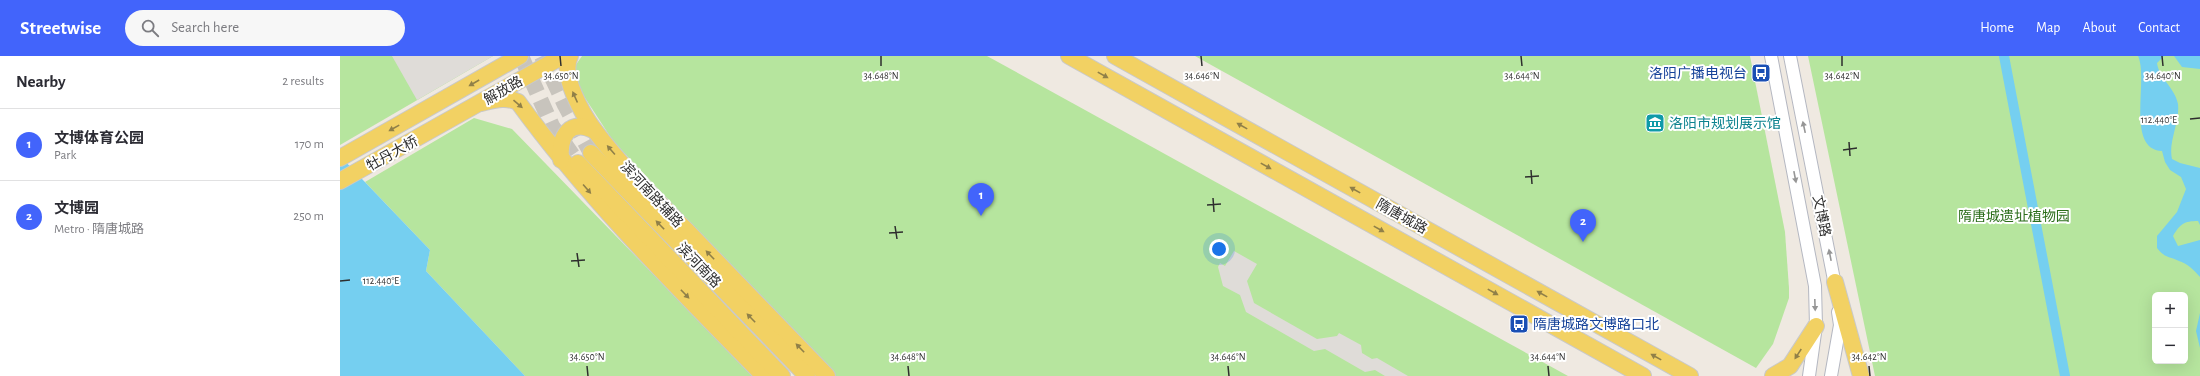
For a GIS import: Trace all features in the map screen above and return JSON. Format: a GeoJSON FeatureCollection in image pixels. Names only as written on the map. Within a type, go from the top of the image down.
{"type":"FeatureCollection","features":[{"type":"Feature","properties":{"kind":"main road","name":"解放路"},"geometry":{"type":"LineString","coordinates":[[428,109],[520,56]]}},
{"type":"Feature","properties":{"kind":"main road","name":"解放路"},"geometry":{"type":"LineString","coordinates":[[443,124],[563,56]]}},
{"type":"Feature","properties":{"kind":"main road","name":"滨河南路辅路"},"geometry":{"type":"LineString","coordinates":[[570,56],[568,60],[568,74],[571,86],[577,100],[595,131],[666,209],[827,376]]}},
{"type":"Feature","properties":{"kind":"main road","name":"隋唐城路"},"geometry":{"type":"LineString","coordinates":[[1069,56],[1643,376]]}},
{"type":"Feature","properties":{"kind":"main road","name":"隋唐城路"},"geometry":{"type":"LineString","coordinates":[[1115,56],[1690,376]]}},
{"type":"Feature","properties":{"kind":"main road"},"geometry":{"type":"LineString","coordinates":[[481,103],[499,99],[510,99],[518,102],[561,160],[595,200],[764,376]]}},
{"type":"Feature","properties":{"kind":"main road","name":"牡丹大桥"},"geometry":{"type":"LineString","coordinates":[[340,158],[428,109]]}},
{"type":"Feature","properties":{"kind":"main road","name":"牡丹大桥"},"geometry":{"type":"LineString","coordinates":[[340,181],[443,124]]}},
{"type":"Feature","properties":{"kind":"main road"},"geometry":{"type":"LineString","coordinates":[[561,160],[560,148],[563,137],[568,131],[575,127],[586,126],[595,131]]}},
{"type":"Feature","properties":{"kind":"main road","name":"滨河南路"},"geometry":{"type":"LineString","coordinates":[[591,153],[808,376]]}},
{"type":"Feature","properties":{"kind":"main road","name":"滨河南路"},"geometry":{"type":"LineString","coordinates":[[578,163],[782,376]]}},
{"type":"Feature","properties":{"kind":"main road"},"geometry":{"type":"LineString","coordinates":[[1835,282],[1862,376]]}},
{"type":"Feature","properties":{"kind":"main road"},"geometry":{"type":"LineString","coordinates":[[1773,376],[1790,366],[1816,326]]}},
{"type":"Feature","properties":{"kind":"street","name":"文博路"},"geometry":{"type":"LineString","coordinates":[[1771,56],[1815,286],[1816,326],[1809,376]]}},
{"type":"Feature","properties":{"kind":"street","name":"文博路"},"geometry":{"type":"LineString","coordinates":[[1790,56],[1835,282],[1840,325],[1831,376]]}},
{"type":"Feature","properties":{"kind":"green space"},"geometry":{"type":"Polygon","coordinates":[[[340,56],[493,56],[340,145],[340,56]]]}},
{"type":"Feature","properties":{"kind":"green space"},"geometry":{"type":"Polygon","coordinates":[[[582,56],[987,56],[1568,376],[835,376],[613,141],[576,84],[575,66],[582,56]]]}},
{"type":"Feature","properties":{"kind":"green space"},"geometry":{"type":"Polygon","coordinates":[[[1195,56],[1750,56],[1785,232],[1789,298],[1773,344],[1756,368],[1195,56]]]}},
{"type":"Feature","properties":{"kind":"green space","name":"隋唐城遗址植物园"},"geometry":{"type":"Polygon","coordinates":[[[1808,56],[2200,56],[2200,376],[1875,376],[1808,56]]]}},
{"type":"Feature","properties":{"kind":"green space"},"geometry":{"type":"Polygon","coordinates":[[[474,118],[512,129],[752,376],[525,376],[426,271],[430,250],[365,182],[474,118]]]}},
{"type":"Feature","properties":{"kind":"shaded area"},"geometry":{"type":"Polygon","coordinates":[[[392,56],[493,56],[417,100],[392,56]]]}},
{"type":"Feature","properties":{"kind":"shaded area"},"geometry":{"type":"Polygon","coordinates":[[[1234,251],[1257,264],[1247,281],[1254,303],[1317,339],[1337,336],[1339,333],[1361,345],[1362,353],[1372,359],[1377,358],[1408,376],[1385,376],[1375,370],[1365,372],[1325,349],[1314,351],[1246,312],[1240,295],[1223,286],[1218,267],[1220,263],[1225,266],[1234,251]]]}},
{"type":"Feature","properties":{"kind":"water"},"geometry":{"type":"Polygon","coordinates":[[[2138,56],[2164,56],[2157,63],[2158,68],[2174,93],[2178,104],[2171,152],[2172,159],[2180,163],[2200,168],[2200,225],[2198,221],[2183,224],[2173,236],[2178,246],[2200,240],[2200,277],[2188,266],[2165,255],[2157,248],[2157,236],[2177,212],[2186,189],[2181,177],[2170,170],[2165,162],[2162,151],[2151,147],[2144,139],[2140,111],[2141,67],[2138,56]]]}},
{"type":"Feature","properties":{"kind":"water"},"geometry":{"type":"Polygon","coordinates":[[[2174,56],[2200,56],[2200,69],[2182,67],[2174,56]]]}},
{"type":"Feature","properties":{"kind":"water"},"geometry":{"type":"Polygon","coordinates":[[[340,156],[430,250],[426,271],[525,376],[340,376],[340,156]]]}},
{"type":"Feature","properties":{"kind":"water"},"geometry":{"type":"Polygon","coordinates":[[[2200,313],[2200,348],[2196,331],[2200,313]]]}},
{"type":"Feature","properties":{"kind":"waterway"},"geometry":{"type":"LineString","coordinates":[[2004,56],[2065,376]]}},
{"type":"Feature","properties":{"kind":"tunnel"},"geometry":{"type":"LineString","coordinates":[[521,56],[552,126],[578,163]]}},
{"type":"Feature","properties":{"kind":"tunnel"},"geometry":{"type":"LineString","coordinates":[[542,56],[565,105],[591,153]]}},
{"type":"Feature","properties":{"kind":"place","name":"洛阳广播电视台"},"geometry":{"type":"Point","coordinates":[1761,73]}},
{"type":"Feature","properties":{"kind":"place","name":"洛阳市规划展示馆"},"geometry":{"type":"Point","coordinates":[1655,123]}},
{"type":"Feature","properties":{"kind":"place","name":"文博体育公园"},"geometry":{"type":"Point","coordinates":[981,216]}},
{"type":"Feature","properties":{"kind":"place","name":"文博园"},"geometry":{"type":"Point","coordinates":[1583,242]}},
{"type":"Feature","properties":{"kind":"place","name":"隋唐城路文博路口北"},"geometry":{"type":"Point","coordinates":[1519,324]}}]}
